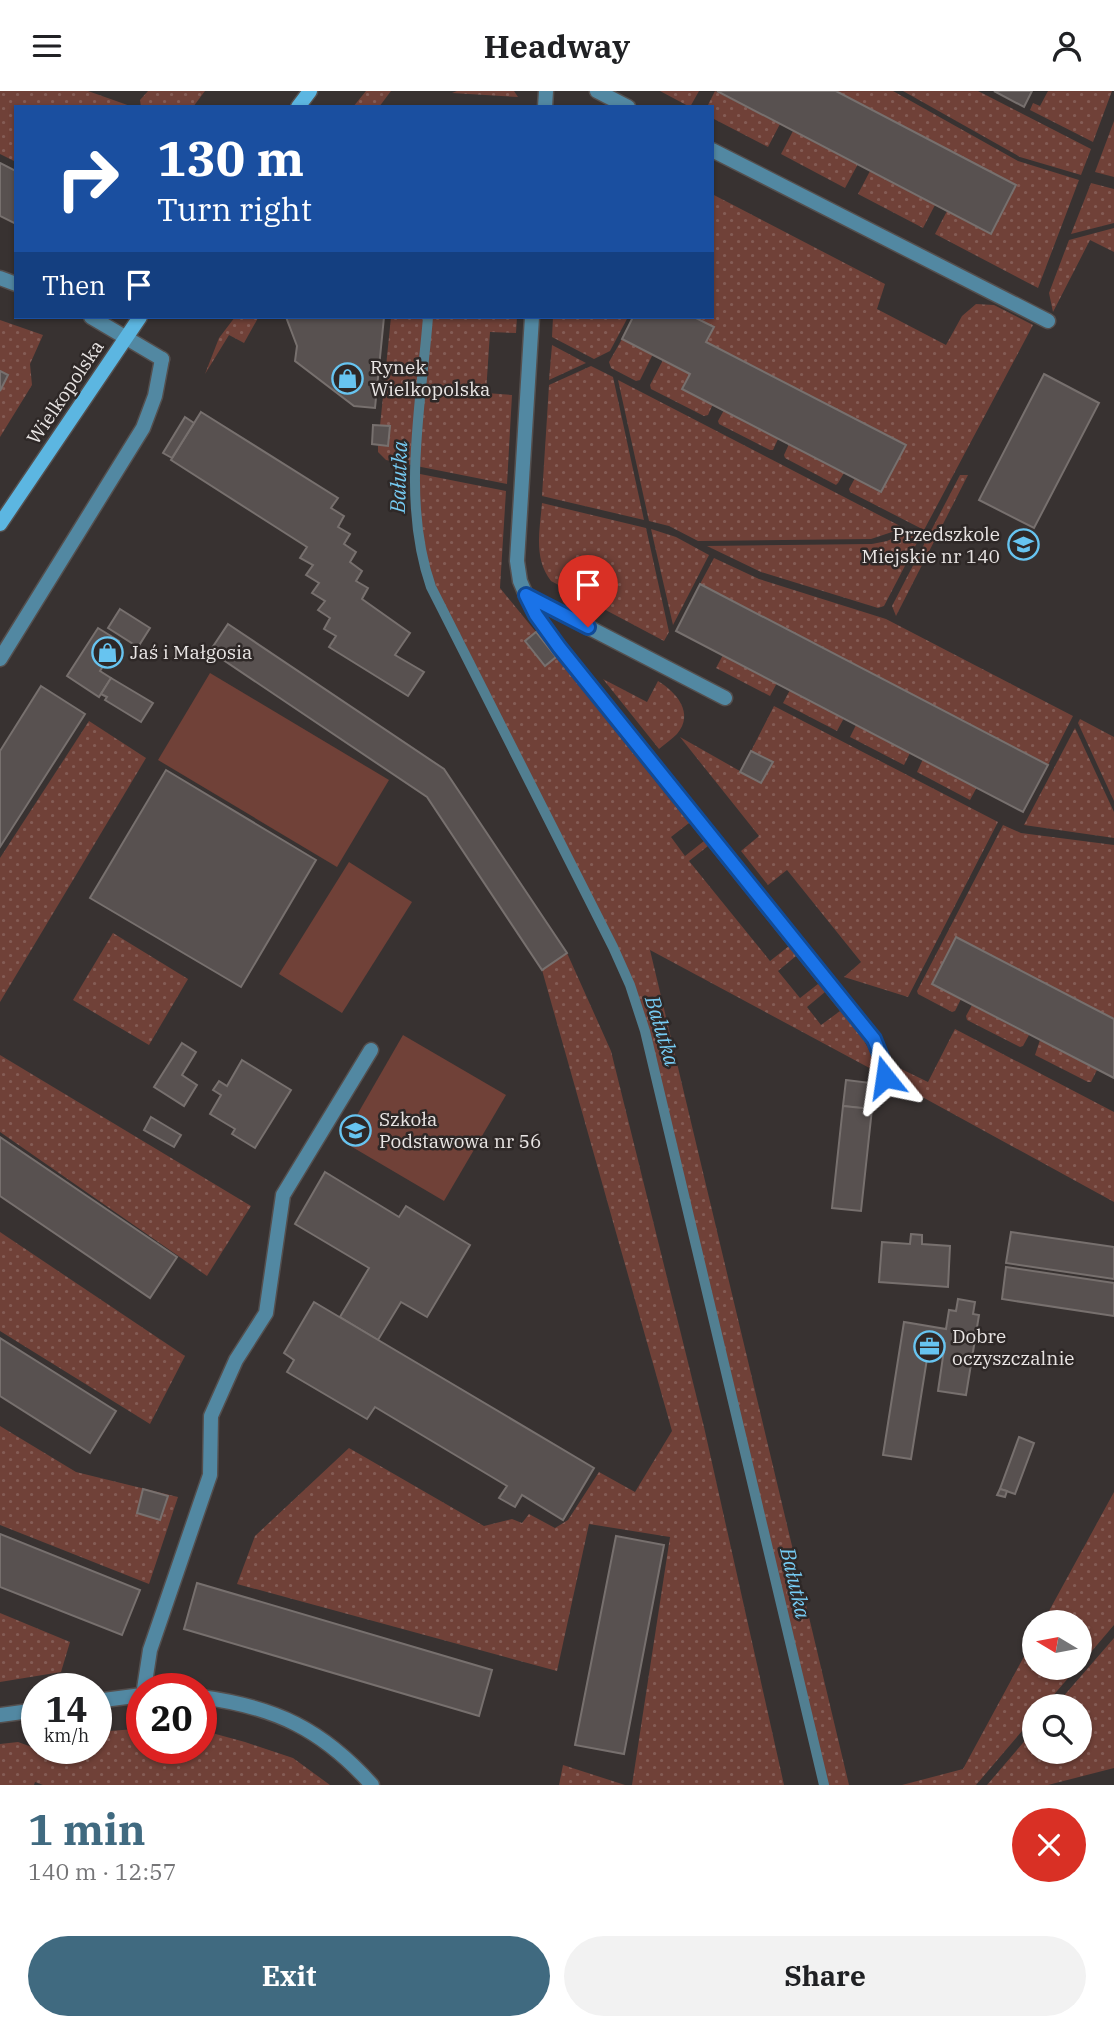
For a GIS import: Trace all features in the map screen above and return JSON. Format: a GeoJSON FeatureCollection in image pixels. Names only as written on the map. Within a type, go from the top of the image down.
{"type":"FeatureCollection","features":[{"type":"Feature","properties":{"kind":"street"},"geometry":{"type":"LineString","coordinates":[[597,91],[624,105]]}},
{"type":"Feature","properties":{"kind":"street"},"geometry":{"type":"LineString","coordinates":[[714,151],[1048,321]]}},
{"type":"Feature","properties":{"kind":"street"},"geometry":{"type":"LineString","coordinates":[[0,659],[144,428],[155,396],[162,359],[94,319]]}},
{"type":"Feature","properties":{"kind":"street","name":"Wielkopolska"},"geometry":{"type":"LineString","coordinates":[[0,524],[140,319]]}},
{"type":"Feature","properties":{"kind":"street"},"geometry":{"type":"LineString","coordinates":[[532,319],[517,561],[518,574],[526,595],[536,615],[559,647],[874,1039],[882,1059],[885,1077]]}},
{"type":"Feature","properties":{"kind":"street"},"geometry":{"type":"LineString","coordinates":[[526,595],[725,698]]}},
{"type":"Feature","properties":{"kind":"street"},"geometry":{"type":"LineString","coordinates":[[146,1673],[150,1650],[210,1475],[211,1416],[236,1360],[266,1313],[283,1195],[371,1050]]}},
{"type":"Feature","properties":{"kind":"street"},"geometry":{"type":"LineString","coordinates":[[217,1700],[249,1705],[299,1725],[344,1755],[372,1785]]}},
{"type":"Feature","properties":{"kind":"street"},"geometry":{"type":"LineString","coordinates":[[0,1715],[21,1712]]}},
{"type":"Feature","properties":{"kind":"shaded area"},"geometry":{"type":"Polygon","coordinates":[[[0,91],[88,91],[127,105],[14,105],[14,161],[0,154],[0,91]]]}},
{"type":"Feature","properties":{"kind":"shaded area"},"geometry":{"type":"Polygon","coordinates":[[[148,91],[205,91],[194,105],[141,105],[140,100],[148,91]]]}},
{"type":"Feature","properties":{"kind":"shaded area"},"geometry":{"type":"Polygon","coordinates":[[[366,91],[391,91],[380,105],[355,105],[366,91]]]}},
{"type":"Feature","properties":{"kind":"shaded area"},"geometry":{"type":"Polygon","coordinates":[[[514,91],[518,97],[452,93],[514,91]]]}},
{"type":"Feature","properties":{"kind":"shaded area"},"geometry":{"type":"Polygon","coordinates":[[[660,91],[699,91],[691,105],[660,91]]]}},
{"type":"Feature","properties":{"kind":"shaded area"},"geometry":{"type":"Polygon","coordinates":[[[715,91],[780,124],[768,147],[714,119],[714,105],[708,105],[715,91]]]}},
{"type":"Feature","properties":{"kind":"shaded area"},"geometry":{"type":"Polygon","coordinates":[[[836,91],[893,91],[1018,161],[1079,180],[1038,288],[935,234],[947,211],[991,233],[1016,185],[836,91]]]}},
{"type":"Feature","properties":{"kind":"shaded area"},"geometry":{"type":"Polygon","coordinates":[[[903,91],[978,91],[1091,149],[1081,175],[1020,157],[903,91]]]}},
{"type":"Feature","properties":{"kind":"shaded area"},"geometry":{"type":"Polygon","coordinates":[[[1048,91],[1112,91],[1093,142],[1030,110],[1033,103],[1040,106],[1048,91]]]}},
{"type":"Feature","properties":{"kind":"shaded area"},"geometry":{"type":"Polygon","coordinates":[[[1114,121],[1114,177],[1095,172],[1114,121]]]}},
{"type":"Feature","properties":{"kind":"shaded area"},"geometry":{"type":"Polygon","coordinates":[[[793,131],[858,164],[845,188],[781,154],[793,131]]]}},
{"type":"Feature","properties":{"kind":"shaded area"},"geometry":{"type":"Polygon","coordinates":[[[870,171],[935,205],[923,228],[858,194],[870,171]]]}},
{"type":"Feature","properties":{"kind":"shaded area"},"geometry":{"type":"Polygon","coordinates":[[[1091,183],[1114,189],[1114,223],[1071,234],[1091,183]]]}},
{"type":"Feature","properties":{"kind":"shaded area"},"geometry":{"type":"Polygon","coordinates":[[[714,195],[885,284],[877,309],[946,345],[962,316],[976,304],[994,305],[1033,325],[924,530],[850,492],[849,489],[855,478],[881,492],[905,445],[706,342],[714,327],[698,319],[714,319],[714,195]]]}},
{"type":"Feature","properties":{"kind":"shaded area"},"geometry":{"type":"Polygon","coordinates":[[[1114,228],[1114,252],[1090,240],[1053,312],[1049,293],[1069,240],[1114,228]]]}},
{"type":"Feature","properties":{"kind":"shaded area"},"geometry":{"type":"Polygon","coordinates":[[[233,319],[257,319],[244,343],[229,335],[205,374],[219,338],[233,319]]]}},
{"type":"Feature","properties":{"kind":"shaded area"},"geometry":{"type":"Polygon","coordinates":[[[391,319],[517,319],[516,333],[490,332],[486,393],[512,395],[507,484],[386,460],[378,452],[378,445],[388,445],[390,427],[380,426],[391,319]]]}},
{"type":"Feature","properties":{"kind":"shaded area"},"geometry":{"type":"Polygon","coordinates":[[[553,319],[627,319],[610,351],[594,359],[552,337],[553,319]]]}},
{"type":"Feature","properties":{"kind":"shaded area"},"geometry":{"type":"Polygon","coordinates":[[[0,320],[43,335],[30,364],[32,385],[0,437],[0,320]]]}},
{"type":"Feature","properties":{"kind":"shaded area"},"geometry":{"type":"Polygon","coordinates":[[[622,339],[653,354],[640,380],[636,381],[611,368],[609,362],[622,339]]]}},
{"type":"Feature","properties":{"kind":"shaded area"},"geometry":{"type":"Polygon","coordinates":[[[552,345],[586,363],[549,380],[552,345]]]}},
{"type":"Feature","properties":{"kind":"shaded area"},"geometry":{"type":"Polygon","coordinates":[[[663,360],[690,374],[682,389],[713,404],[708,415],[704,416],[651,389],[650,385],[663,360]]]}},
{"type":"Feature","properties":{"kind":"shaded area"},"geometry":{"type":"Polygon","coordinates":[[[591,366],[613,377],[644,520],[542,496],[549,385],[591,366]]]}},
{"type":"Feature","properties":{"kind":"shaded area"},"geometry":{"type":"Polygon","coordinates":[[[618,380],[904,528],[871,539],[698,541],[669,526],[649,521],[618,380]]]}},
{"type":"Feature","properties":{"kind":"shaded area"},"geometry":{"type":"Polygon","coordinates":[[[724,410],[778,439],[773,450],[719,424],[724,410]]]}},
{"type":"Feature","properties":{"kind":"shaded area"},"geometry":{"type":"Polygon","coordinates":[[[789,444],[844,473],[838,483],[836,485],[785,458],[789,444]]]}},
{"type":"Feature","properties":{"kind":"shaded area"},"geometry":{"type":"Polygon","coordinates":[[[415,473],[506,491],[500,588],[536,632],[525,642],[544,665],[556,657],[689,823],[671,837],[685,856],[704,841],[708,846],[689,861],[770,961],[789,946],[796,956],[778,971],[800,998],[818,984],[825,992],[807,1007],[821,1025],[840,1011],[871,1053],[875,1071],[650,950],[849,1785],[824,1785],[645,1031],[630,985],[431,587],[418,531],[415,473]]]}},
{"type":"Feature","properties":{"kind":"shaded area"},"geometry":{"type":"Polygon","coordinates":[[[960,475],[968,475],[896,616],[892,606],[960,475]]]}},
{"type":"Feature","properties":{"kind":"shaded area"},"geometry":{"type":"Polygon","coordinates":[[[542,503],[646,528],[669,632],[664,641],[551,581],[545,572],[540,553],[542,503]]]}},
{"type":"Feature","properties":{"kind":"shaded area"},"geometry":{"type":"Polygon","coordinates":[[[651,529],[676,537],[709,555],[673,625],[651,529]]]}},
{"type":"Feature","properties":{"kind":"shaded area"},"geometry":{"type":"Polygon","coordinates":[[[909,531],[920,537],[884,606],[878,608],[761,572],[707,546],[872,544],[887,541],[909,531]]]}},
{"type":"Feature","properties":{"kind":"shaded area"},"geometry":{"type":"Polygon","coordinates":[[[714,558],[759,579],[886,619],[1073,716],[1048,765],[700,584],[714,558]]]}},
{"type":"Feature","properties":{"kind":"shaded area"},"geometry":{"type":"Polygon","coordinates":[[[723,655],[777,683],[770,696],[716,668],[723,655]]]}},
{"type":"Feature","properties":{"kind":"shaded area"},"geometry":{"type":"Polygon","coordinates":[[[210,673],[389,780],[337,867],[158,760],[210,673]]]}},
{"type":"Feature","properties":{"kind":"shaded area"},"geometry":{"type":"Polygon","coordinates":[[[603,679],[647,702],[658,681],[665,686],[677,697],[684,711],[682,726],[677,734],[659,749],[603,679]]]}},
{"type":"Feature","properties":{"kind":"shaded area"},"geometry":{"type":"Polygon","coordinates":[[[790,690],[844,718],[837,731],[783,703],[790,690]]]}},
{"type":"Feature","properties":{"kind":"shaded area"},"geometry":{"type":"Polygon","coordinates":[[[774,706],[998,822],[908,997],[844,977],[861,962],[787,870],[768,885],[741,851],[759,836],[680,737],[761,783],[772,762],[751,751],[774,706]]]}},
{"type":"Feature","properties":{"kind":"shaded area"},"geometry":{"type":"Polygon","coordinates":[[[1080,719],[1114,737],[1114,801],[1078,723],[1080,719]]]}},
{"type":"Feature","properties":{"kind":"shaded area"},"geometry":{"type":"Polygon","coordinates":[[[89,721],[146,758],[0,1002],[0,858],[89,721]]]}},
{"type":"Feature","properties":{"kind":"shaded area"},"geometry":{"type":"Polygon","coordinates":[[[856,725],[910,753],[904,765],[850,737],[856,725]]]}},
{"type":"Feature","properties":{"kind":"shaded area"},"geometry":{"type":"Polygon","coordinates":[[[1075,728],[1114,812],[1114,838],[1024,825],[1075,728]]]}},
{"type":"Feature","properties":{"kind":"shaded area"},"geometry":{"type":"Polygon","coordinates":[[[923,759],[977,787],[970,800],[917,772],[923,759]]]}},
{"type":"Feature","properties":{"kind":"shaded area"},"geometry":{"type":"Polygon","coordinates":[[[1003,825],[1021,833],[1114,845],[1114,1019],[956,937],[932,984],[961,999],[955,1011],[952,1012],[918,994],[917,991],[1003,825]]]}},
{"type":"Feature","properties":{"kind":"shaded area"},"geometry":{"type":"Polygon","coordinates":[[[349,862],[412,902],[342,1013],[279,974],[349,862]]]}},
{"type":"Feature","properties":{"kind":"shaded area"},"geometry":{"type":"Polygon","coordinates":[[[113,933],[188,979],[149,1045],[73,1000],[113,933]]]}},
{"type":"Feature","properties":{"kind":"shaded area"},"geometry":{"type":"Polygon","coordinates":[[[567,953],[611,1051],[704,1427],[784,1785],[632,1785],[670,1537],[589,1524],[557,1671],[237,1584],[255,1536],[349,1448],[484,1526],[512,1519],[522,1523],[529,1514],[555,1528],[568,1520],[599,1472],[635,1492],[672,1431],[542,970],[567,953]]]}},
{"type":"Feature","properties":{"kind":"shaded area"},"geometry":{"type":"Polygon","coordinates":[[[972,1005],[1029,1035],[1023,1046],[1020,1047],[967,1020],[966,1016],[972,1005]]]}},
{"type":"Feature","properties":{"kind":"shaded area"},"geometry":{"type":"Polygon","coordinates":[[[955,1029],[1114,1112],[1114,1202],[895,1082],[893,1065],[928,1082],[955,1029]]]}},
{"type":"Feature","properties":{"kind":"shaded area"},"geometry":{"type":"Polygon","coordinates":[[[403,1035],[506,1095],[444,1201],[342,1141],[403,1035]]]}},
{"type":"Feature","properties":{"kind":"shaded area"},"geometry":{"type":"Polygon","coordinates":[[[1040,1040],[1097,1070],[1091,1082],[1035,1055],[1040,1040]]]}},
{"type":"Feature","properties":{"kind":"shaded area"},"geometry":{"type":"Polygon","coordinates":[[[0,1055],[251,1206],[207,1276],[0,1132],[0,1055]]]}},
{"type":"Feature","properties":{"kind":"shaded area"},"geometry":{"type":"Polygon","coordinates":[[[0,1232],[185,1356],[150,1424],[0,1331],[0,1232]]]}},
{"type":"Feature","properties":{"kind":"shaded area"},"geometry":{"type":"Polygon","coordinates":[[[0,1426],[76,1472],[178,1497],[149,1584],[0,1525],[0,1426]]]}},
{"type":"Feature","properties":{"kind":"shaded area"},"geometry":{"type":"Polygon","coordinates":[[[1114,1492],[1114,1625],[1092,1651],[1092,1610],[1050,1610],[1114,1492]]]}},
{"type":"Feature","properties":{"kind":"shaded area"},"geometry":{"type":"Polygon","coordinates":[[[0,1613],[70,1642],[61,1672],[21,1673],[21,1679],[0,1682],[0,1613]]]}},
{"type":"Feature","properties":{"kind":"shaded area"},"geometry":{"type":"Polygon","coordinates":[[[1114,1638],[1114,1768],[1048,1785],[987,1785],[1022,1744],[1022,1764],[1092,1764],[1092,1694],[1065,1694],[1078,1680],[1092,1680],[1092,1663],[1114,1638]]]}},
{"type":"Feature","properties":{"kind":"shaded area"},"geometry":{"type":"Polygon","coordinates":[[[1022,1660],[1022,1680],[1067,1680],[1054,1694],[1022,1694],[1022,1731],[976,1785],[902,1785],[963,1769],[1022,1660]]]}},
{"type":"Feature","properties":{"kind":"shaded area"},"geometry":{"type":"Polygon","coordinates":[[[126,1730],[126,1764],[217,1764],[217,1734],[293,1758],[330,1785],[43,1785],[35,1782],[34,1785],[0,1785],[0,1744],[21,1743],[21,1764],[112,1764],[112,1731],[126,1730]]]}},
{"type":"Feature","properties":{"kind":"shaded area"},"geometry":{"type":"Polygon","coordinates":[[[563,1765],[625,1785],[559,1785],[563,1765]]]}},
{"type":"Feature","properties":{"kind":"building"},"geometry":{"type":"Polygon","coordinates":[[[717,91],[836,91],[1016,185],[991,234],[717,91]]]}},
{"type":"Feature","properties":{"kind":"building"},"geometry":{"type":"Polygon","coordinates":[[[994,91],[1032,91],[1024,107],[994,91]]]}},
{"type":"Feature","properties":{"kind":"building"},"geometry":{"type":"Polygon","coordinates":[[[0,163],[14,170],[14,223],[0,216],[0,163]]]}},
{"type":"Feature","properties":{"kind":"building","name":"Rynek Wielkopolska"},"geometry":{"type":"Polygon","coordinates":[[[287,319],[384,319],[375,408],[354,406],[295,361],[297,346],[287,319]]]}},
{"type":"Feature","properties":{"kind":"building"},"geometry":{"type":"Polygon","coordinates":[[[632,319],[698,319],[714,327],[706,342],[906,445],[881,492],[682,389],[690,374],[622,339],[632,319]]]}},
{"type":"Feature","properties":{"kind":"building"},"geometry":{"type":"Polygon","coordinates":[[[0,371],[8,375],[0,391],[0,371]]]}},
{"type":"Feature","properties":{"kind":"building"},"geometry":{"type":"Polygon","coordinates":[[[1044,374],[1099,403],[1034,528],[979,500],[1044,374]]]}},
{"type":"Feature","properties":{"kind":"building"},"geometry":{"type":"Polygon","coordinates":[[[201,412],[338,498],[331,508],[344,516],[338,527],[350,534],[344,544],[356,552],[350,562],[362,571],[356,581],[368,588],[362,599],[410,633],[395,655],[424,672],[408,696],[329,647],[336,636],[324,629],[330,618],[318,610],[325,601],[312,593],[319,583],[306,575],[313,565],[300,558],[307,547],[171,460],[201,412]]]}},
{"type":"Feature","properties":{"kind":"building"},"geometry":{"type":"Polygon","coordinates":[[[185,417],[194,423],[172,458],[163,453],[185,417]]]}},
{"type":"Feature","properties":{"kind":"building"},"geometry":{"type":"Polygon","coordinates":[[[373,425],[390,426],[388,446],[372,444],[373,425]]]}},
{"type":"Feature","properties":{"kind":"building"},"geometry":{"type":"Polygon","coordinates":[[[700,584],[1048,765],[1023,812],[676,631],[700,584]]]}},
{"type":"Feature","properties":{"kind":"building"},"geometry":{"type":"Polygon","coordinates":[[[120,609],[150,628],[138,647],[108,628],[120,609]]]}},
{"type":"Feature","properties":{"kind":"building"},"geometry":{"type":"Polygon","coordinates":[[[228,624],[444,769],[567,953],[542,970],[427,797],[210,651],[228,624]]]}},
{"type":"Feature","properties":{"kind":"building"},"geometry":{"type":"Polygon","coordinates":[[[98,628],[119,641],[100,671],[111,678],[99,697],[67,676],[98,628]]]}},
{"type":"Feature","properties":{"kind":"building"},"geometry":{"type":"Polygon","coordinates":[[[536,632],[556,657],[545,666],[525,641],[536,632]]]}},
{"type":"Feature","properties":{"kind":"building"},"geometry":{"type":"Polygon","coordinates":[[[111,678],[153,703],[141,722],[105,700],[107,697],[101,694],[111,678]]]}},
{"type":"Feature","properties":{"kind":"building"},"geometry":{"type":"Polygon","coordinates":[[[41,686],[85,714],[0,847],[0,751],[41,686]]]}},
{"type":"Feature","properties":{"kind":"building"},"geometry":{"type":"Polygon","coordinates":[[[751,751],[773,762],[761,783],[740,772],[751,751]]]}},
{"type":"Feature","properties":{"kind":"building"},"geometry":{"type":"Polygon","coordinates":[[[166,770],[316,860],[241,987],[90,898],[166,770]]]}},
{"type":"Feature","properties":{"kind":"building"},"geometry":{"type":"Polygon","coordinates":[[[956,937],[1114,1019],[1114,1078],[932,984],[956,937]]]}},
{"type":"Feature","properties":{"kind":"building"},"geometry":{"type":"Polygon","coordinates":[[[182,1043],[196,1052],[182,1075],[197,1085],[184,1106],[154,1087],[182,1043]]]}},
{"type":"Feature","properties":{"kind":"building"},"geometry":{"type":"Polygon","coordinates":[[[242,1060],[291,1090],[255,1148],[232,1134],[235,1129],[210,1114],[221,1095],[213,1090],[219,1081],[227,1086],[242,1060]]]}},
{"type":"Feature","properties":{"kind":"building"},"geometry":{"type":"Polygon","coordinates":[[[846,1080],[871,1083],[868,1109],[843,1106],[846,1080]]]}},
{"type":"Feature","properties":{"kind":"building"},"geometry":{"type":"Polygon","coordinates":[[[843,1106],[872,1109],[861,1211],[832,1208],[843,1106]]]}},
{"type":"Feature","properties":{"kind":"building"},"geometry":{"type":"Polygon","coordinates":[[[151,1117],[181,1135],[174,1147],[144,1130],[151,1117]]]}},
{"type":"Feature","properties":{"kind":"building"},"geometry":{"type":"Polygon","coordinates":[[[0,1137],[177,1257],[150,1298],[0,1196],[0,1137]]]}},
{"type":"Feature","properties":{"kind":"building"},"geometry":{"type":"Polygon","coordinates":[[[325,1172],[399,1217],[406,1206],[470,1245],[427,1317],[401,1302],[378,1340],[340,1317],[369,1268],[295,1224],[325,1172]]]}},
{"type":"Feature","properties":{"kind":"building"},"geometry":{"type":"Polygon","coordinates":[[[1011,1232],[1114,1247],[1114,1279],[1006,1263],[1011,1232]]]}},
{"type":"Feature","properties":{"kind":"building"},"geometry":{"type":"Polygon","coordinates":[[[911,1234],[922,1235],[922,1244],[950,1246],[948,1287],[879,1282],[882,1242],[910,1244],[911,1234]]]}},
{"type":"Feature","properties":{"kind":"building"},"geometry":{"type":"Polygon","coordinates":[[[1006,1267],[1114,1283],[1114,1316],[1002,1299],[1006,1267]]]}},
{"type":"Feature","properties":{"kind":"building"},"geometry":{"type":"Polygon","coordinates":[[[958,1299],[975,1302],[973,1314],[979,1315],[966,1395],[938,1391],[945,1343],[930,1340],[911,1459],[883,1455],[904,1322],[946,1329],[949,1310],[956,1311],[958,1299]]]}},
{"type":"Feature","properties":{"kind":"building"},"geometry":{"type":"Polygon","coordinates":[[[314,1302],[594,1468],[563,1520],[522,1495],[515,1507],[499,1498],[507,1486],[375,1407],[367,1419],[287,1372],[294,1360],[284,1353],[314,1302]]]}},
{"type":"Feature","properties":{"kind":"building"},"geometry":{"type":"Polygon","coordinates":[[[0,1338],[116,1411],[90,1453],[0,1396],[0,1338]]]}},
{"type":"Feature","properties":{"kind":"building"},"geometry":{"type":"Polygon","coordinates":[[[1019,1437],[1034,1443],[1015,1494],[1000,1489],[1019,1437]]]}},
{"type":"Feature","properties":{"kind":"building"},"geometry":{"type":"Polygon","coordinates":[[[143,1489],[168,1496],[160,1520],[137,1513],[143,1489]]]}},
{"type":"Feature","properties":{"kind":"building"},"geometry":{"type":"Polygon","coordinates":[[[1000,1489],[1007,1491],[1005,1497],[997,1495],[1000,1489]]]}},
{"type":"Feature","properties":{"kind":"building"},"geometry":{"type":"Polygon","coordinates":[[[0,1534],[140,1590],[122,1635],[0,1587],[0,1534]]]}},
{"type":"Feature","properties":{"kind":"building"},"geometry":{"type":"Polygon","coordinates":[[[616,1536],[664,1545],[624,1754],[575,1745],[616,1536]]]}},
{"type":"Feature","properties":{"kind":"building"},"geometry":{"type":"Polygon","coordinates":[[[197,1583],[492,1670],[479,1716],[184,1629],[197,1583]]]}},
{"type":"Feature","properties":{"kind":"waterway","name":"Bałutka"},"geometry":{"type":"LineString","coordinates":[[428,319],[418,419],[415,487],[422,554],[431,587],[630,985],[645,1031],[824,1785]]}},
{"type":"Feature","properties":{"kind":"place","name":"Rynek Wielkopolska"},"geometry":{"type":"Point","coordinates":[347,378]}},
{"type":"Feature","properties":{"kind":"place","name":"Przedszkole Miejskie nr 140"},"geometry":{"type":"Point","coordinates":[1023,545]}},
{"type":"Feature","properties":{"kind":"place","name":"Jaś i Małgosia"},"geometry":{"type":"Point","coordinates":[107,652]}},
{"type":"Feature","properties":{"kind":"place","name":"Szkoła Podstawowa nr 56"},"geometry":{"type":"Point","coordinates":[356,1130]}},
{"type":"Feature","properties":{"kind":"place","name":"Dobre oczyszczalnie"},"geometry":{"type":"Point","coordinates":[929,1347]}},
{"type":"Feature","properties":{"kind":"route"},"geometry":{"type":"LineString","coordinates":[[588,627],[526,595],[548,633],[874,1039],[882,1059],[885,1077]]}}]}
